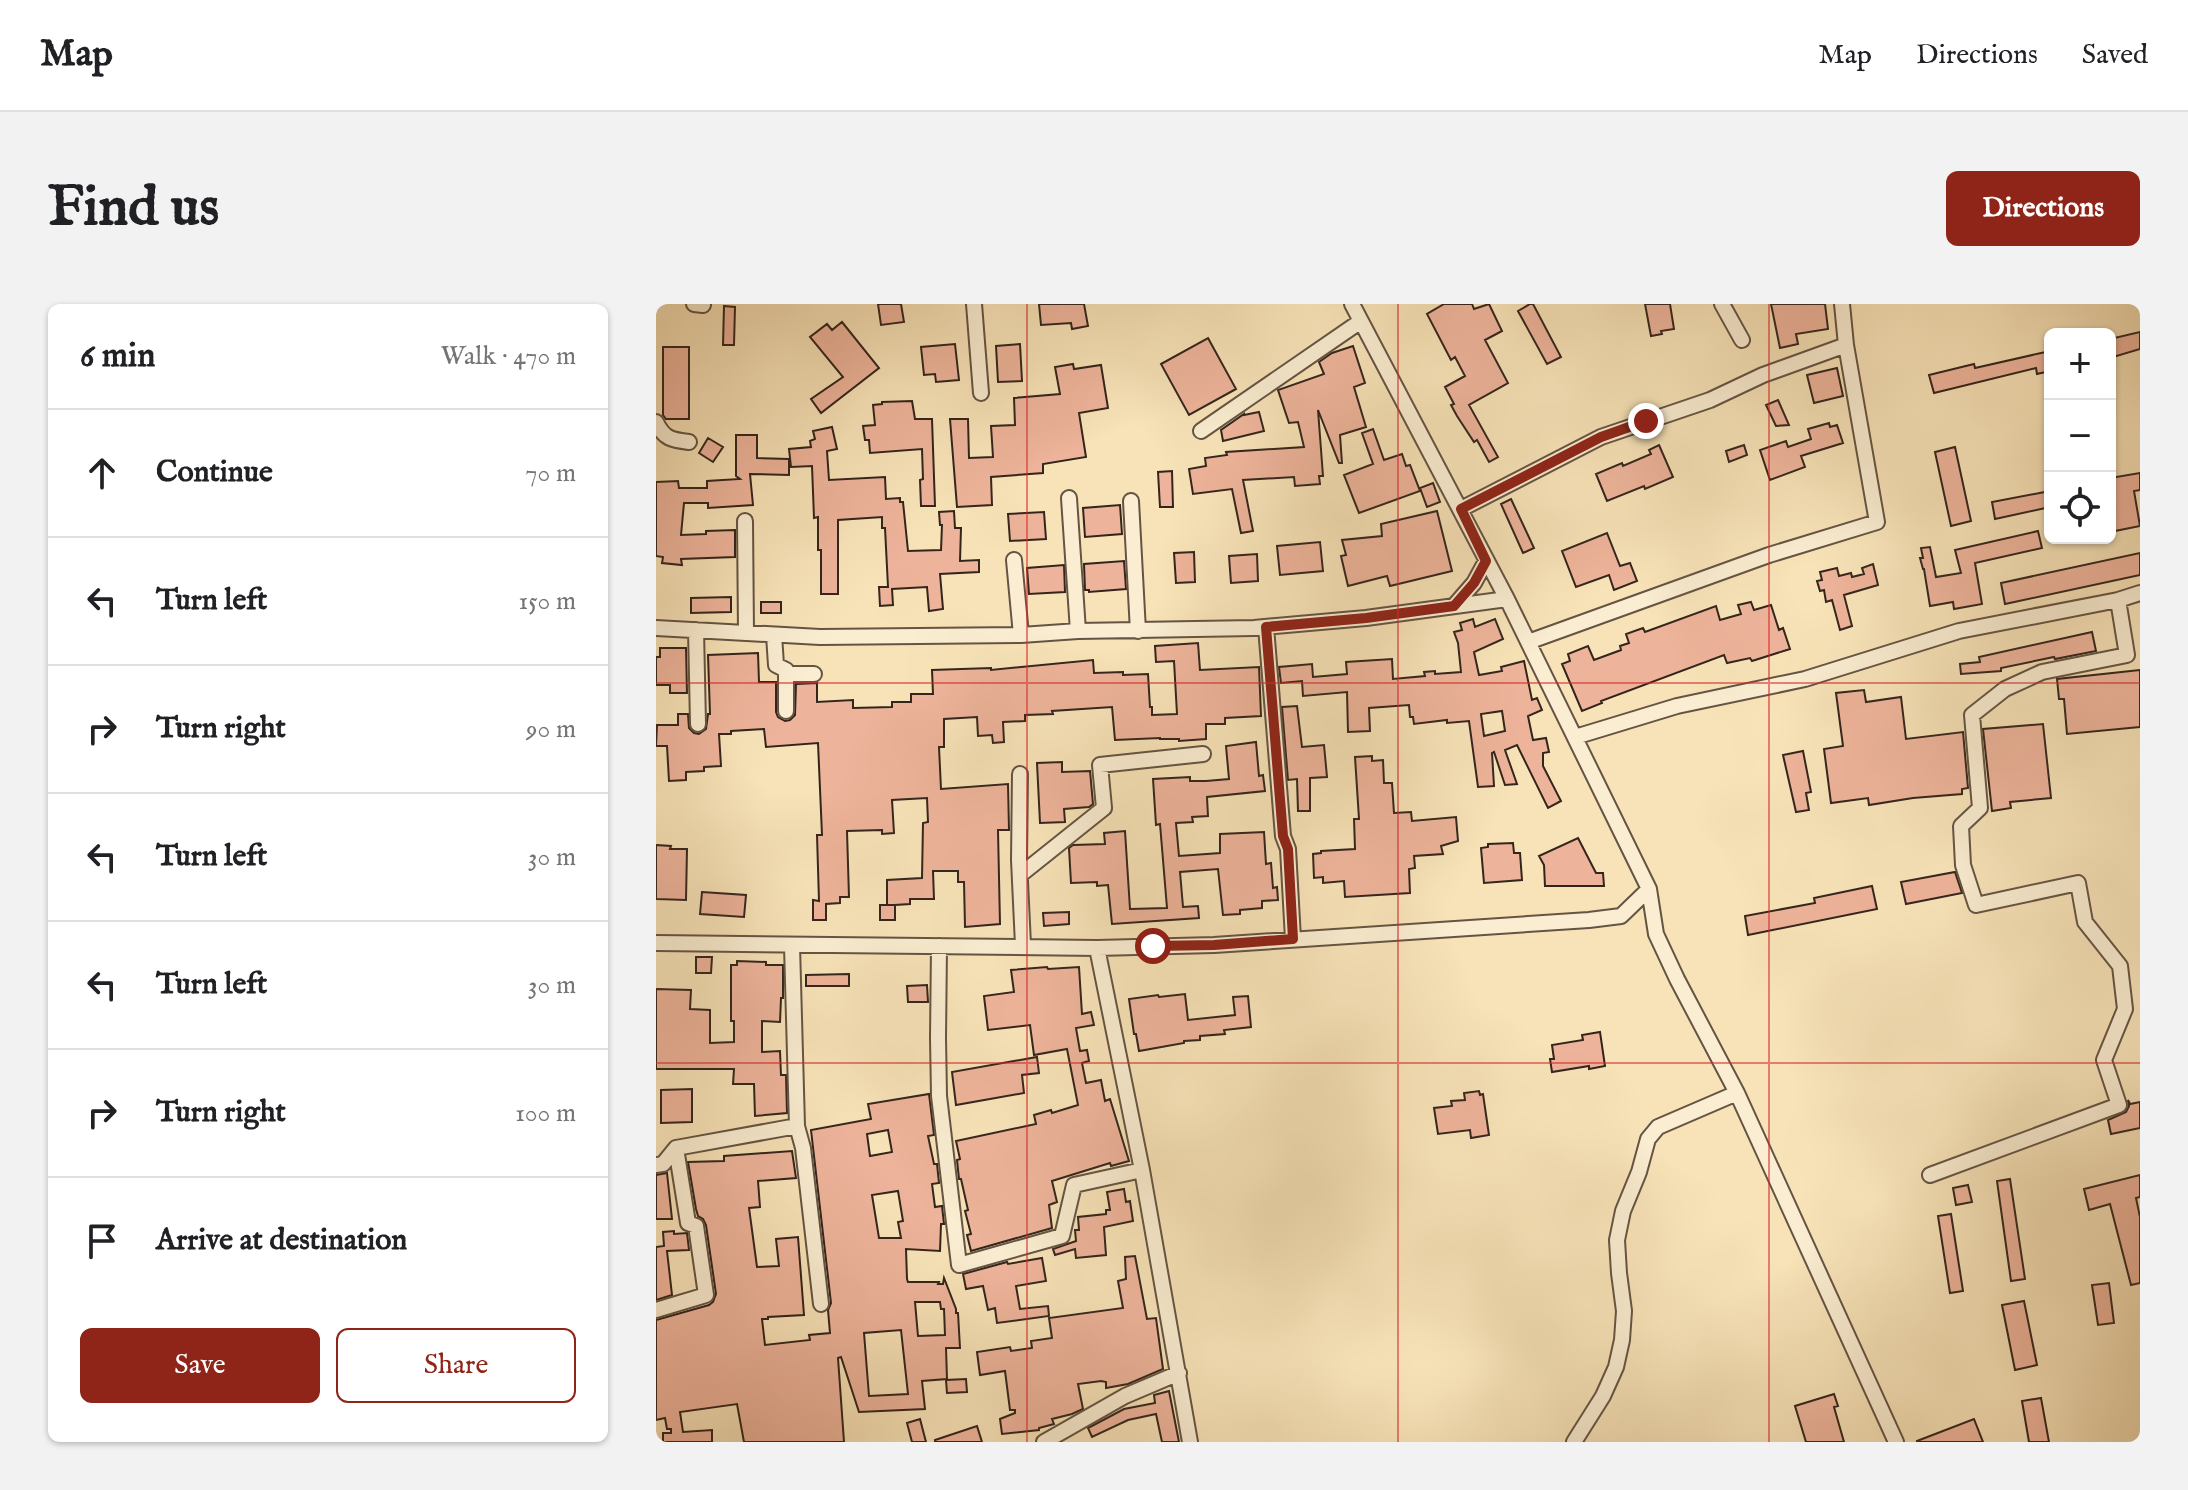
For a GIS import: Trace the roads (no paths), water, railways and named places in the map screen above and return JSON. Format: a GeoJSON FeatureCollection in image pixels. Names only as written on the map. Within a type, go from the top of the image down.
{"type":"FeatureCollection","features":[{"type":"Feature","properties":{"kind":"street"},"geometry":{"type":"LineString","coordinates":[[974,304],[981,393]]}},
{"type":"Feature","properties":{"kind":"street"},"geometry":{"type":"LineString","coordinates":[[1352,304],[1507,599],[1649,889],[1656,934],[1737,1093],[1896,1442]]}},
{"type":"Feature","properties":{"kind":"street"},"geometry":{"type":"LineString","coordinates":[[1722,304],[1742,340]]}},
{"type":"Feature","properties":{"kind":"street"},"geometry":{"type":"LineString","coordinates":[[1528,642],[1769,555],[1877,522],[1846,345],[1842,304]]}},
{"type":"Feature","properties":{"kind":"street"},"geometry":{"type":"LineString","coordinates":[[1201,431],[1361,321]]}},
{"type":"Feature","properties":{"kind":"street"},"geometry":{"type":"LineString","coordinates":[[1461,509],[1601,437],[1710,400],[1763,375],[1846,345]]}},
{"type":"Feature","properties":{"kind":"street"},"geometry":{"type":"LineString","coordinates":[[656,422],[671,440],[689,442]]}},
{"type":"Feature","properties":{"kind":"street"},"geometry":{"type":"LineString","coordinates":[[1069,498],[1078,631]]}},
{"type":"Feature","properties":{"kind":"street"},"geometry":{"type":"LineString","coordinates":[[1131,501],[1138,631]]}},
{"type":"Feature","properties":{"kind":"street"},"geometry":{"type":"LineString","coordinates":[[745,521],[746,633]]}},
{"type":"Feature","properties":{"kind":"street"},"geometry":{"type":"LineString","coordinates":[[1014,560],[1021,635]]}},
{"type":"Feature","properties":{"kind":"street"},"geometry":{"type":"LineString","coordinates":[[1454,606],[1474,583],[1486,561]]}},
{"type":"Feature","properties":{"kind":"street"},"geometry":{"type":"LineString","coordinates":[[1575,737],[1677,706],[1805,679],[1959,631],[2140,593]]}},
{"type":"Feature","properties":{"kind":"street"},"geometry":{"type":"LineString","coordinates":[[656,628],[820,637],[1021,635],[1266,627],[1366,618],[1507,599]]}},
{"type":"Feature","properties":{"kind":"street"},"geometry":{"type":"LineString","coordinates":[[1930,1175],[2119,1105],[2104,1060],[2125,1009],[2120,966],[2085,922],[2078,883],[1976,905],[1963,865],[1961,826],[1980,808],[1972,715],[2005,689],[2042,672],[2127,655],[2118,600]]}},
{"type":"Feature","properties":{"kind":"street"},"geometry":{"type":"LineString","coordinates":[[1266,627],[1283,836],[1288,849],[1293,939]]}},
{"type":"Feature","properties":{"kind":"street"},"geometry":{"type":"LineString","coordinates":[[696,630],[698,724]]}},
{"type":"Feature","properties":{"kind":"street"},"geometry":{"type":"LineString","coordinates":[[774,635],[776,665],[786,670],[786,711]]}},
{"type":"Feature","properties":{"kind":"street"},"geometry":{"type":"LineString","coordinates":[[786,674],[814,674]]}},
{"type":"Feature","properties":{"kind":"street"},"geometry":{"type":"LineString","coordinates":[[1020,875],[1104,808],[1100,765],[1203,754]]}},
{"type":"Feature","properties":{"kind":"street"},"geometry":{"type":"LineString","coordinates":[[1020,774],[1023,945]]}},
{"type":"Feature","properties":{"kind":"street"},"geometry":{"type":"LineString","coordinates":[[656,943],[1097,948],[1214,945],[1515,926],[1621,916],[1649,889]]}},
{"type":"Feature","properties":{"kind":"street"},"geometry":{"type":"LineString","coordinates":[[792,946],[797,1126],[803,1148],[821,1304]]}},
{"type":"Feature","properties":{"kind":"street"},"geometry":{"type":"LineString","coordinates":[[939,946],[939,1096],[959,1265],[1062,1236],[1074,1185],[1142,1170]]}},
{"type":"Feature","properties":{"kind":"street"},"geometry":{"type":"LineString","coordinates":[[1097,948],[1142,1170],[1190,1442]]}},
{"type":"Feature","properties":{"kind":"street"},"geometry":{"type":"LineString","coordinates":[[1574,1442],[1603,1396],[1616,1367],[1624,1311],[1617,1240],[1623,1211],[1648,1139],[1658,1127],[1737,1093]]}},
{"type":"Feature","properties":{"kind":"street"},"geometry":{"type":"LineString","coordinates":[[656,1165],[663,1164],[676,1148],[797,1126]]}},
{"type":"Feature","properties":{"kind":"street"},"geometry":{"type":"LineString","coordinates":[[656,1310],[706,1295],[696,1226],[688,1223],[676,1148]]}},
{"type":"Feature","properties":{"kind":"street"},"geometry":{"type":"LineString","coordinates":[[1044,1442],[1125,1396],[1179,1373]]}}]}
